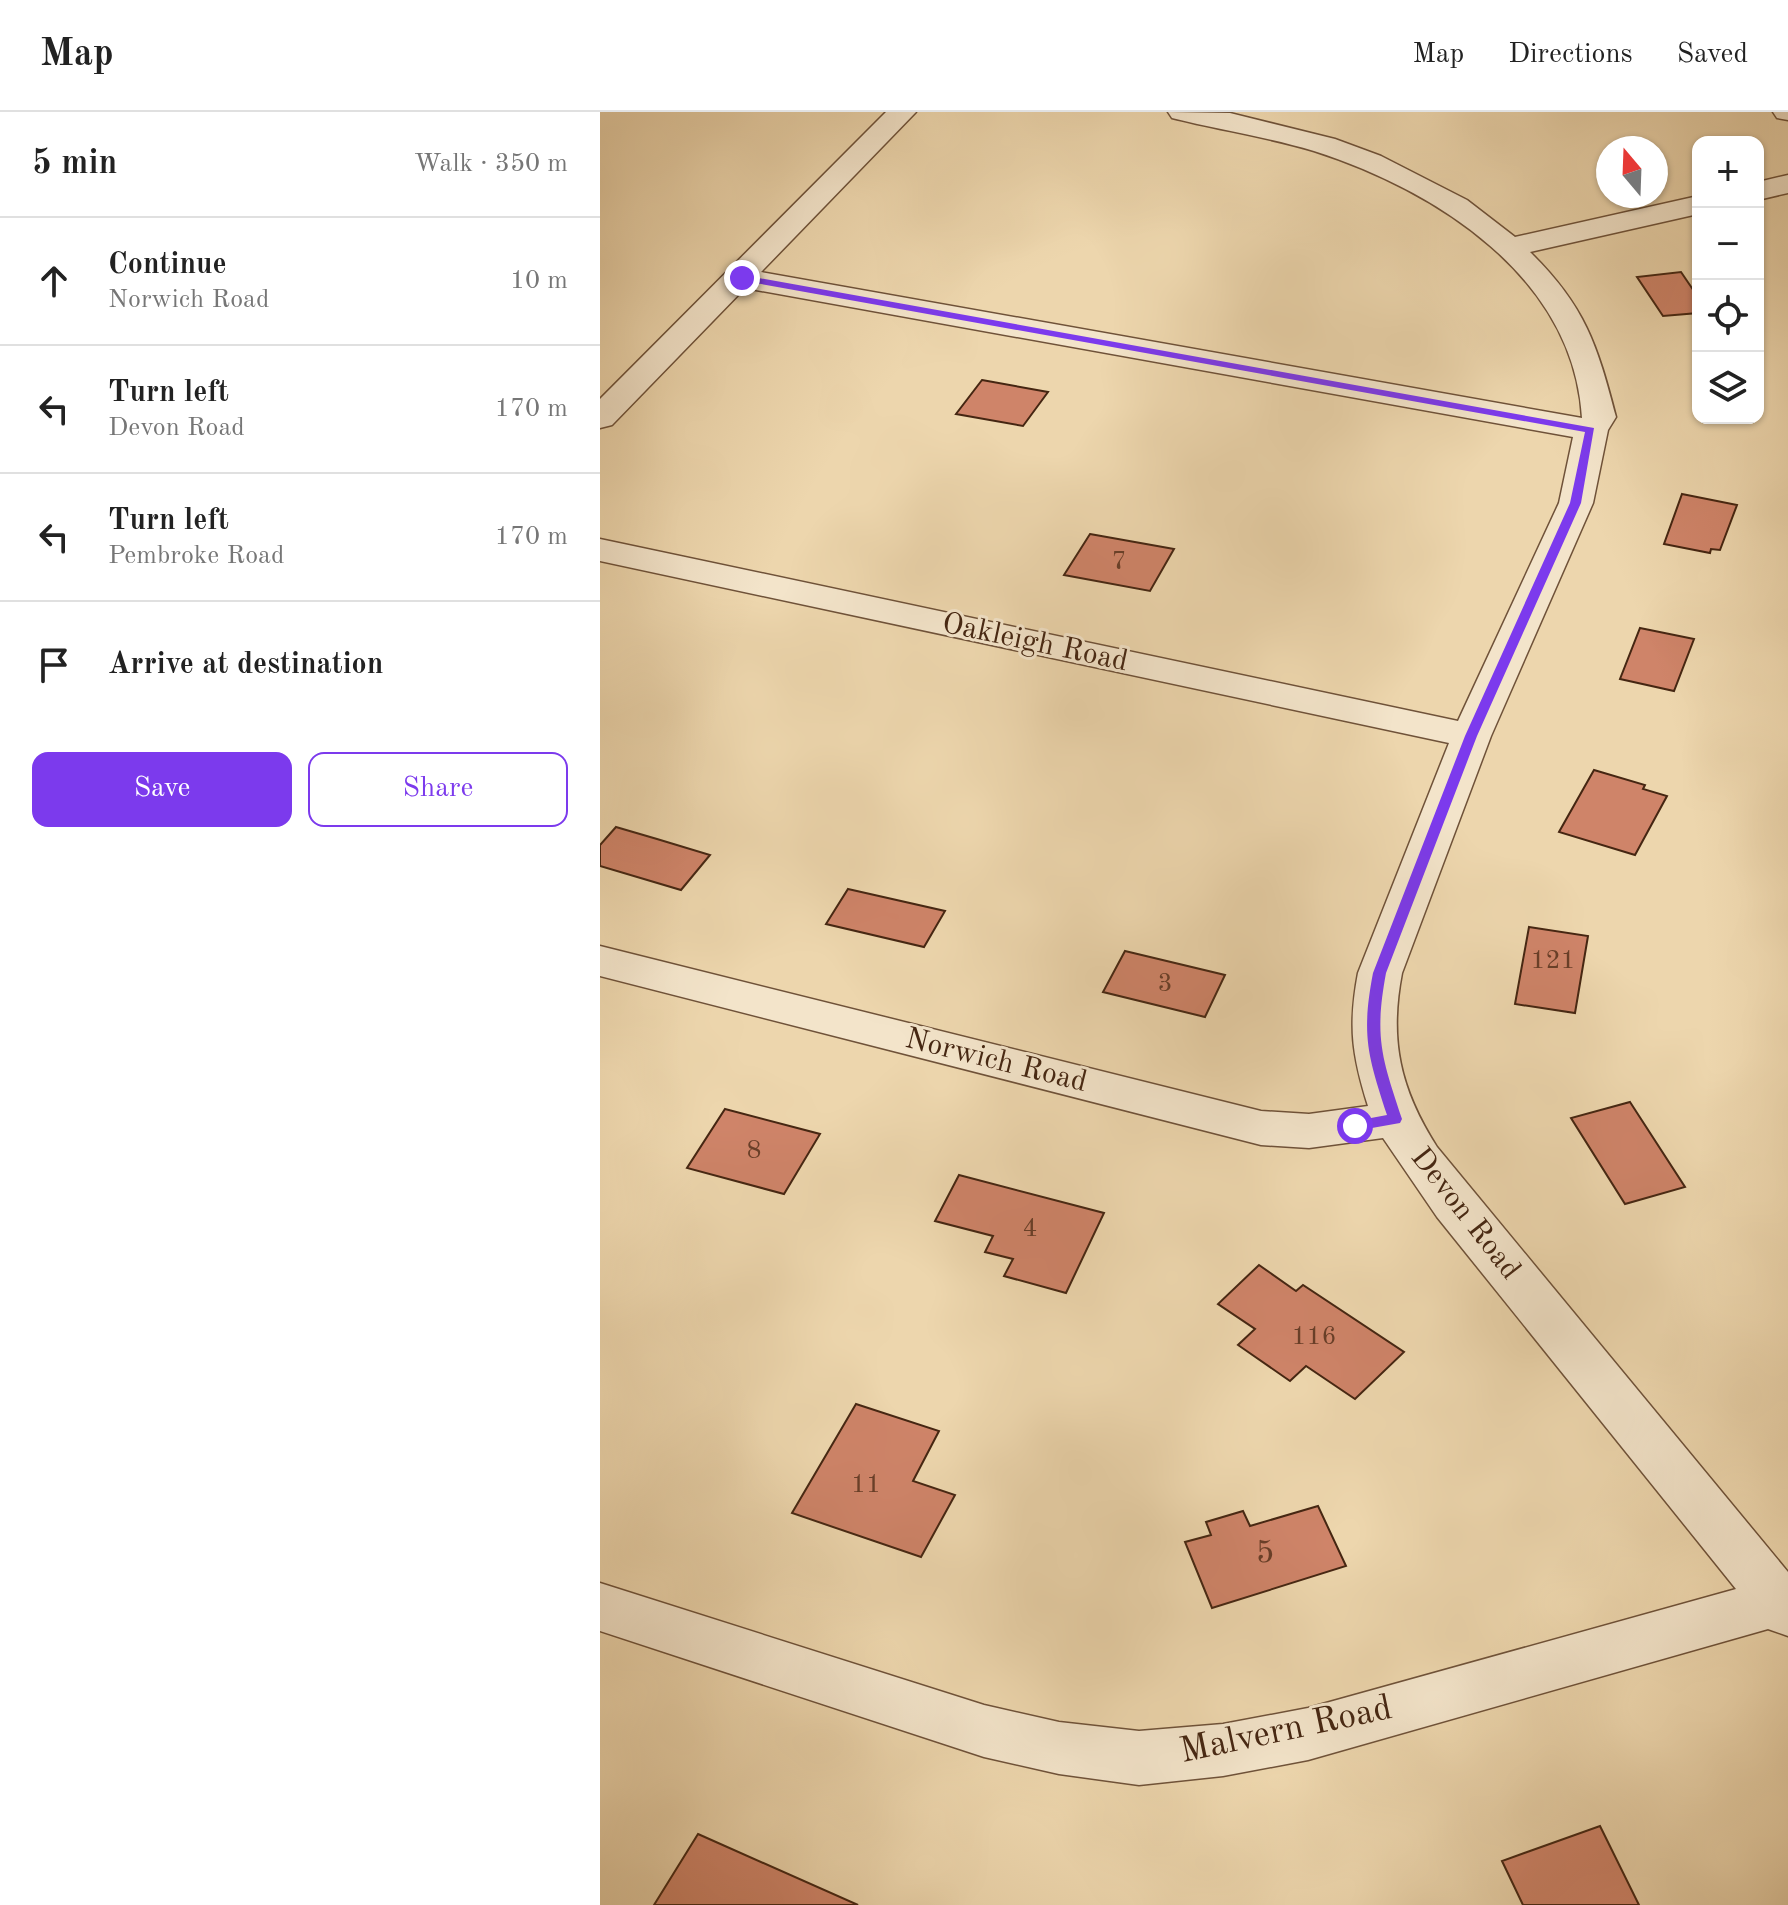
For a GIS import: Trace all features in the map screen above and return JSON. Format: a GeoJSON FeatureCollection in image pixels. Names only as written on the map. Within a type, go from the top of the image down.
{"type":"FeatureCollection","features":[{"type":"Feature","properties":{"kind":"street"},"geometry":{"type":"LineString","coordinates":[[600,418],[742,278],[821,191],[902,112]]}},
{"type":"Feature","properties":{"kind":"street","name":"Devon Road"},"geometry":{"type":"LineString","coordinates":[[1182,112],[1268,129],[1350,152],[1396,171],[1467,213],[1511,247],[1559,300],[1577,337],[1599,417],[1591,430],[1576,503],[1471,736],[1377,985],[1373,1009],[1374,1053],[1395,1119],[1454,1204],[1785,1604]]}},
{"type":"Feature","properties":{"kind":"street"},"geometry":{"type":"LineString","coordinates":[[1764,190],[1788,184]]}},
{"type":"Feature","properties":{"kind":"street"},"geometry":{"type":"LineString","coordinates":[[1511,247],[1692,206]]}},
{"type":"Feature","properties":{"kind":"street"},"geometry":{"type":"LineString","coordinates":[[742,278],[1591,430]]}},
{"type":"Feature","properties":{"kind":"street","name":"Oakleigh Road"},"geometry":{"type":"LineString","coordinates":[[600,550],[1471,736]]}},
{"type":"Feature","properties":{"kind":"street","name":"Norwich Road"},"geometry":{"type":"LineString","coordinates":[[600,961],[1261,1128],[1309,1131],[1395,1119]]}},
{"type":"Feature","properties":{"kind":"street","name":"Malvern Road"},"geometry":{"type":"LineString","coordinates":[[600,1607],[984,1731],[1059,1748],[1139,1758],[1223,1750],[1308,1734],[1785,1604]]}},
{"type":"Feature","properties":{"kind":"building"},"geometry":{"type":"Polygon","coordinates":[[[1681,272],[1692,288],[1692,314],[1663,316],[1637,277],[1681,272]]]}},
{"type":"Feature","properties":{"kind":"building"},"geometry":{"type":"Polygon","coordinates":[[[982,380],[1048,392],[1023,426],[956,414],[982,380]]]}},
{"type":"Feature","properties":{"kind":"building"},"geometry":{"type":"Polygon","coordinates":[[[1682,494],[1737,505],[1720,550],[1711,549],[1710,553],[1664,544],[1682,494]]]}},
{"type":"Feature","properties":{"kind":"building"},"geometry":{"type":"Polygon","coordinates":[[[1090,534],[1174,549],[1150,591],[1064,575],[1090,534]]]}},
{"type":"Feature","properties":{"kind":"building"},"geometry":{"type":"Polygon","coordinates":[[[1640,628],[1694,639],[1674,691],[1620,679],[1640,628]]]}},
{"type":"Feature","properties":{"kind":"building"},"geometry":{"type":"Polygon","coordinates":[[[1594,770],[1645,785],[1643,789],[1667,796],[1635,855],[1559,832],[1594,770]]]}},
{"type":"Feature","properties":{"kind":"building"},"geometry":{"type":"Polygon","coordinates":[[[616,827],[710,855],[681,890],[600,866],[600,845],[616,827]]]}},
{"type":"Feature","properties":{"kind":"building"},"geometry":{"type":"Polygon","coordinates":[[[848,889],[945,911],[924,947],[826,924],[848,889]]]}},
{"type":"Feature","properties":{"kind":"building"},"geometry":{"type":"Polygon","coordinates":[[[1529,927],[1588,936],[1575,1013],[1515,1004],[1529,927]]]}},
{"type":"Feature","properties":{"kind":"building"},"geometry":{"type":"Polygon","coordinates":[[[1125,951],[1225,975],[1205,1017],[1103,992],[1125,951]]]}},
{"type":"Feature","properties":{"kind":"building"},"geometry":{"type":"Polygon","coordinates":[[[1630,1102],[1685,1187],[1625,1204],[1571,1118],[1630,1102]]]}},
{"type":"Feature","properties":{"kind":"building"},"geometry":{"type":"Polygon","coordinates":[[[725,1109],[820,1134],[784,1194],[687,1168],[725,1109]]]}},
{"type":"Feature","properties":{"kind":"building"},"geometry":{"type":"Polygon","coordinates":[[[959,1175],[1104,1213],[1066,1293],[1004,1276],[1013,1259],[985,1252],[993,1236],[935,1221],[959,1175]]]}},
{"type":"Feature","properties":{"kind":"building"},"geometry":{"type":"Polygon","coordinates":[[[1259,1265],[1296,1291],[1303,1285],[1404,1352],[1355,1399],[1306,1366],[1290,1381],[1238,1345],[1255,1329],[1218,1304],[1259,1265]]]}},
{"type":"Feature","properties":{"kind":"building"},"geometry":{"type":"Polygon","coordinates":[[[856,1404],[939,1431],[913,1481],[955,1495],[921,1557],[792,1513],[856,1404]]]}},
{"type":"Feature","properties":{"kind":"building"},"geometry":{"type":"Polygon","coordinates":[[[1318,1506],[1346,1566],[1212,1608],[1185,1542],[1211,1535],[1206,1522],[1243,1511],[1250,1526],[1318,1506]]]}},
{"type":"Feature","properties":{"kind":"building"},"geometry":{"type":"Polygon","coordinates":[[[1600,1826],[1639,1905],[1523,1905],[1502,1861],[1600,1826]]]}},
{"type":"Feature","properties":{"kind":"building"},"geometry":{"type":"Polygon","coordinates":[[[698,1834],[858,1905],[654,1905],[698,1834]]]}},
{"type":"Feature","properties":{"kind":"route"},"geometry":{"type":"LineString","coordinates":[[742,278],[1591,430],[1576,503],[1471,736],[1380,973],[1373,1009],[1374,1053],[1381,1084],[1395,1119],[1355,1126]]}}]}
